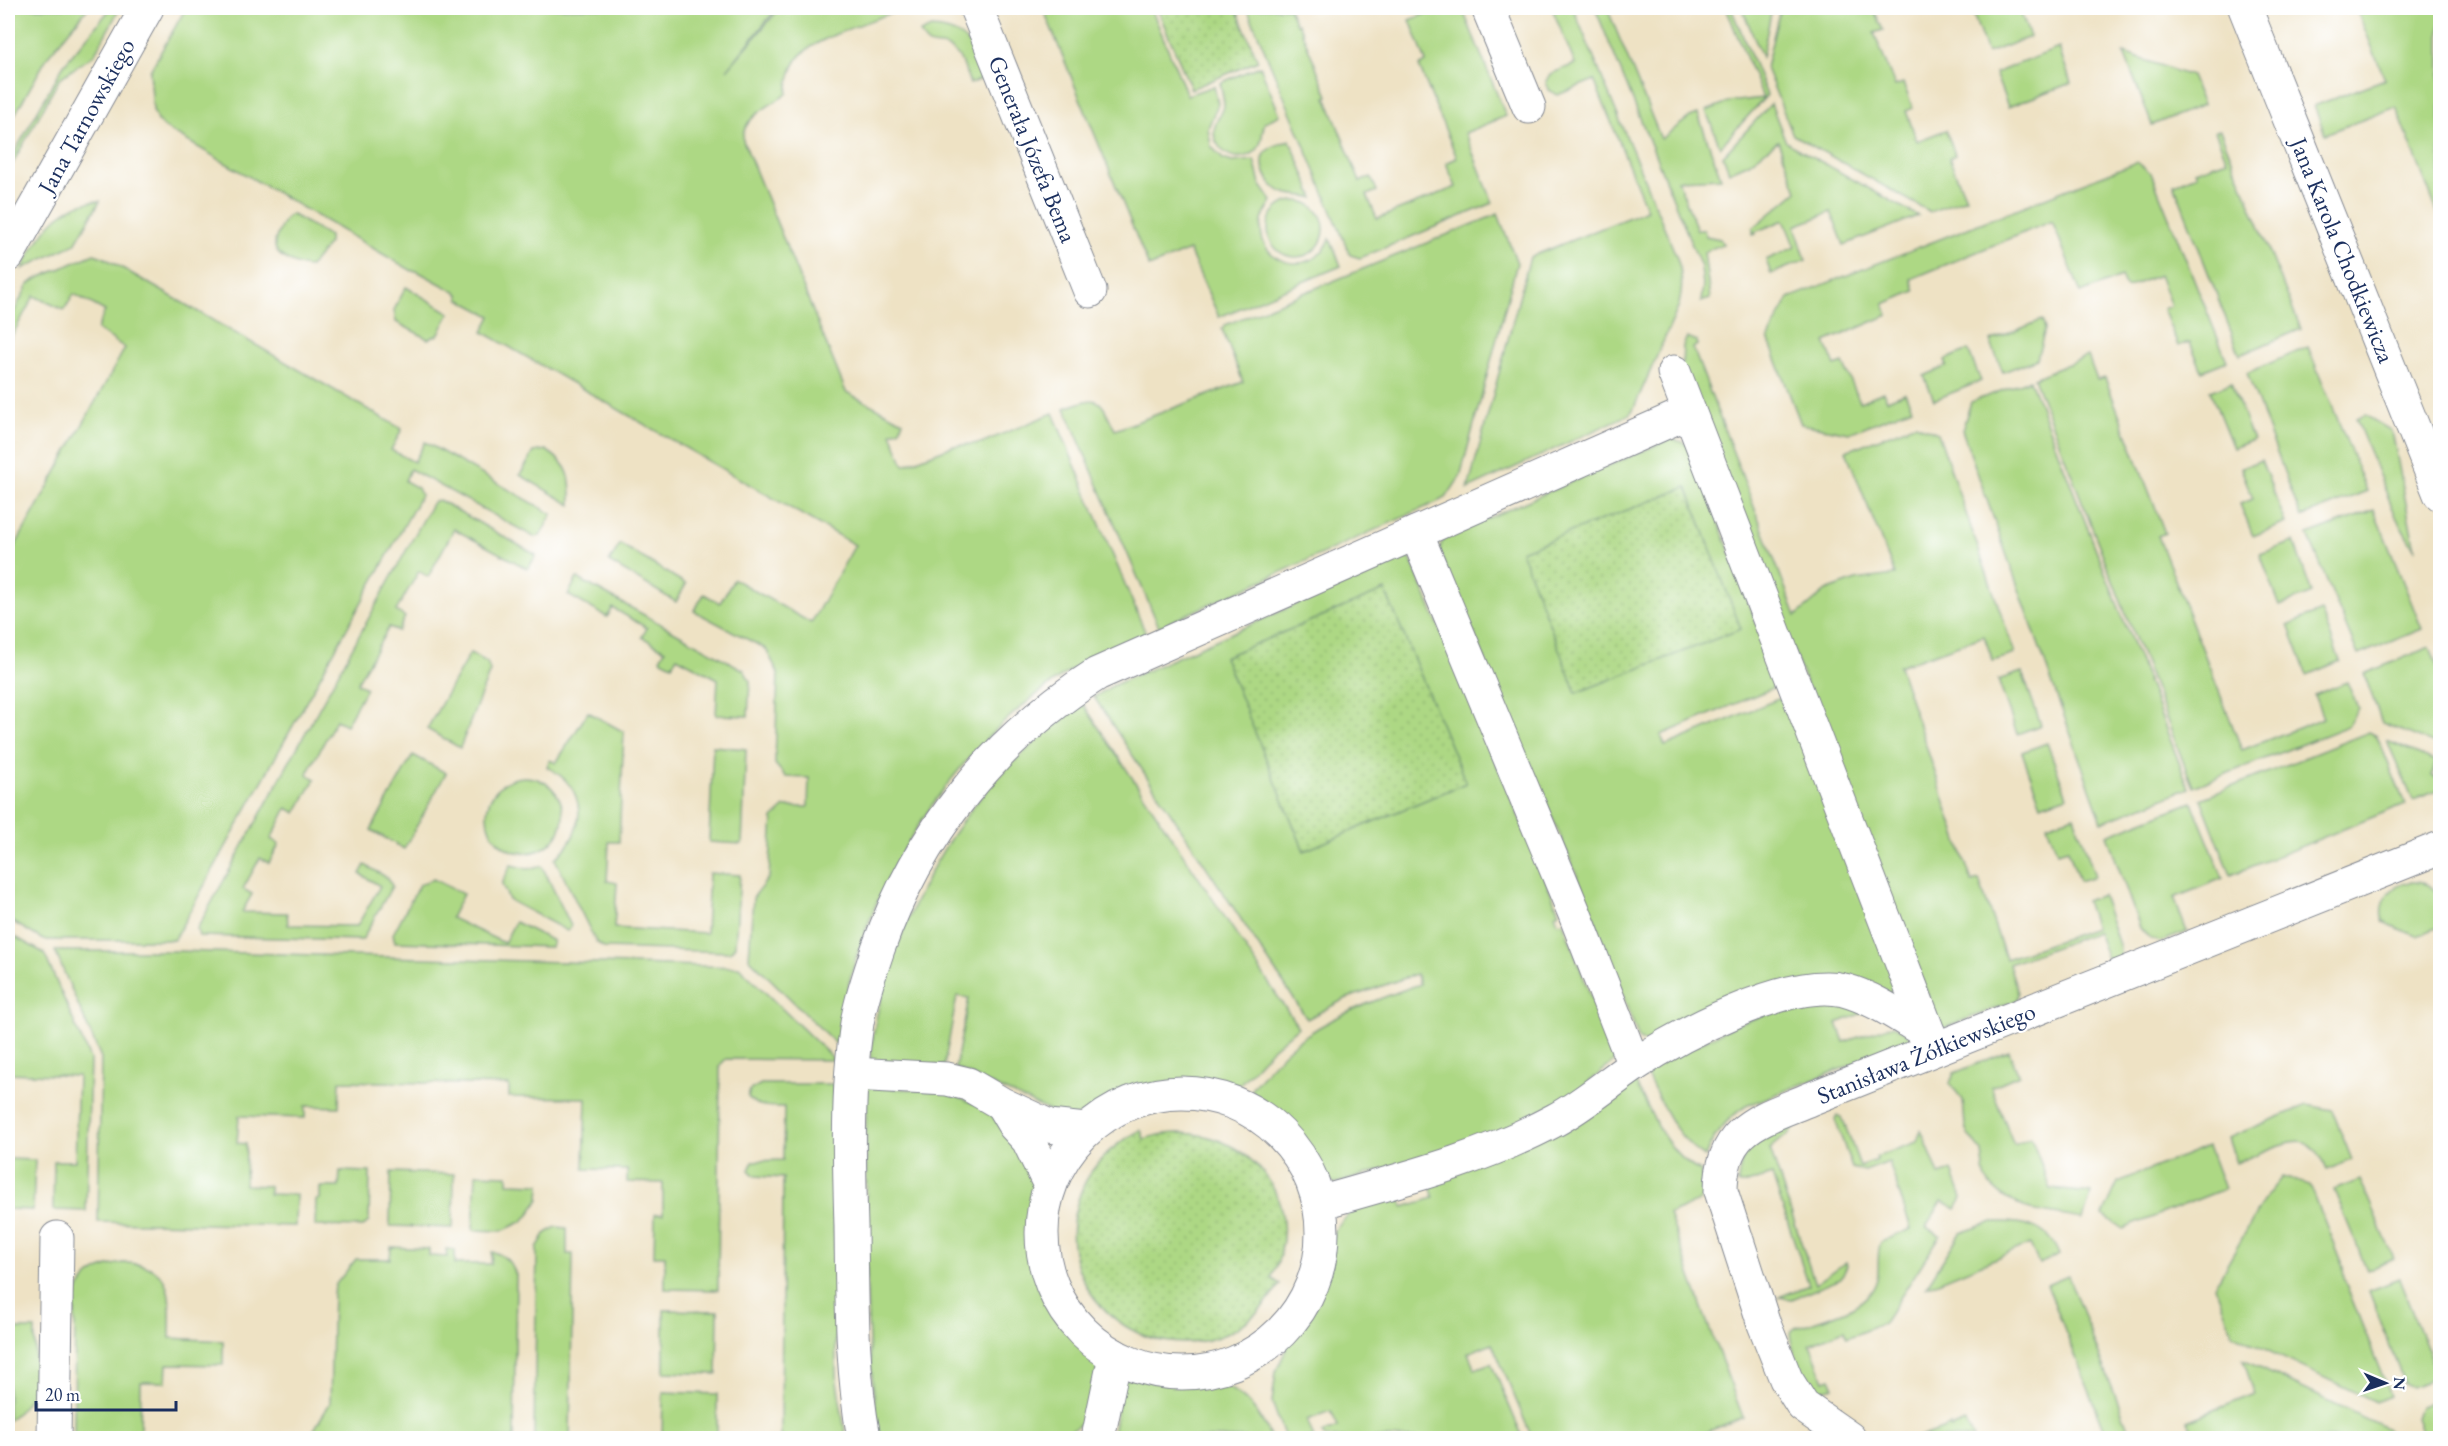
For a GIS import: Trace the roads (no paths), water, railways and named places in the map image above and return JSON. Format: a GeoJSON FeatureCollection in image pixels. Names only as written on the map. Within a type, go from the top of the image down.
{"type":"FeatureCollection","features":[{"type":"Feature","properties":{"kind":"street","name":"Jana Tarnowskiego"},"geometry":{"type":"LineString","coordinates":[[8,255],[147,8]]}},
{"type":"Feature","properties":{"kind":"street","name":"Generała Józefa Bema"},"geometry":{"type":"LineString","coordinates":[[976,8],[1090,291]]}},
{"type":"Feature","properties":{"kind":"street"},"geometry":{"type":"LineString","coordinates":[[1488,8],[1529,107]]}},
{"type":"Feature","properties":{"kind":"street","name":"Jana Karola Chodkiewicza"},"geometry":{"type":"LineString","coordinates":[[2245,8],[2440,494]]}},
{"type":"Feature","properties":{"kind":"street"},"geometry":{"type":"LineString","coordinates":[[1319,1203],[1422,1173],[1526,1135],[1580,1106],[1634,1065],[1678,1039],[1733,1012],[1784,995],[1814,989],[1842,990],[1868,999],[1929,1034],[1674,372]]}},
{"type":"Feature","properties":{"kind":"street"},"geometry":{"type":"LineString","coordinates":[[864,1438],[853,1360],[850,1191],[852,1074],[857,1022],[884,932],[897,902],[923,850],[970,784],[1005,746],[1053,704],[1097,674],[1689,412]]}},
{"type":"Feature","properties":{"kind":"street"},"geometry":{"type":"LineString","coordinates":[[1416,533],[1574,912],[1634,1065]]}},
{"type":"Feature","properties":{"kind":"street","name":"Stanisława Żółkiewskiego"},"geometry":{"type":"LineString","coordinates":[[1849,1438],[1803,1406],[1786,1379],[1764,1324],[1721,1191],[1721,1170],[1728,1148],[1742,1131],[1759,1120],[1810,1099],[2440,848]]}},
{"type":"Feature","properties":{"kind":"street"},"geometry":{"type":"LineString","coordinates":[[852,1074],[947,1079],[968,1084],[1002,1104],[1049,1126],[1085,1130]]}},
{"type":"Feature","properties":{"kind":"street"},"geometry":{"type":"LineString","coordinates":[[1171,1094],[1195,1094],[1231,1103],[1260,1117],[1281,1134],[1298,1155],[1319,1203],[1322,1227],[1320,1256],[1314,1283],[1301,1307],[1279,1335],[1257,1352],[1230,1364],[1201,1372],[1173,1373],[1145,1368],[1116,1356],[1096,1342],[1072,1320],[1053,1287],[1044,1256],[1041,1221],[1050,1185],[1071,1147],[1085,1130],[1106,1114],[1126,1104],[1147,1098],[1171,1094]]}},
{"type":"Feature","properties":{"kind":"street"},"geometry":{"type":"LineString","coordinates":[[1002,1104],[1037,1155],[1050,1185]]}},
{"type":"Feature","properties":{"kind":"street"},"geometry":{"type":"LineString","coordinates":[[54,1438],[57,1238]]}},
{"type":"Feature","properties":{"kind":"street"},"geometry":{"type":"LineString","coordinates":[[1092,1437],[1116,1356]]}}]}
